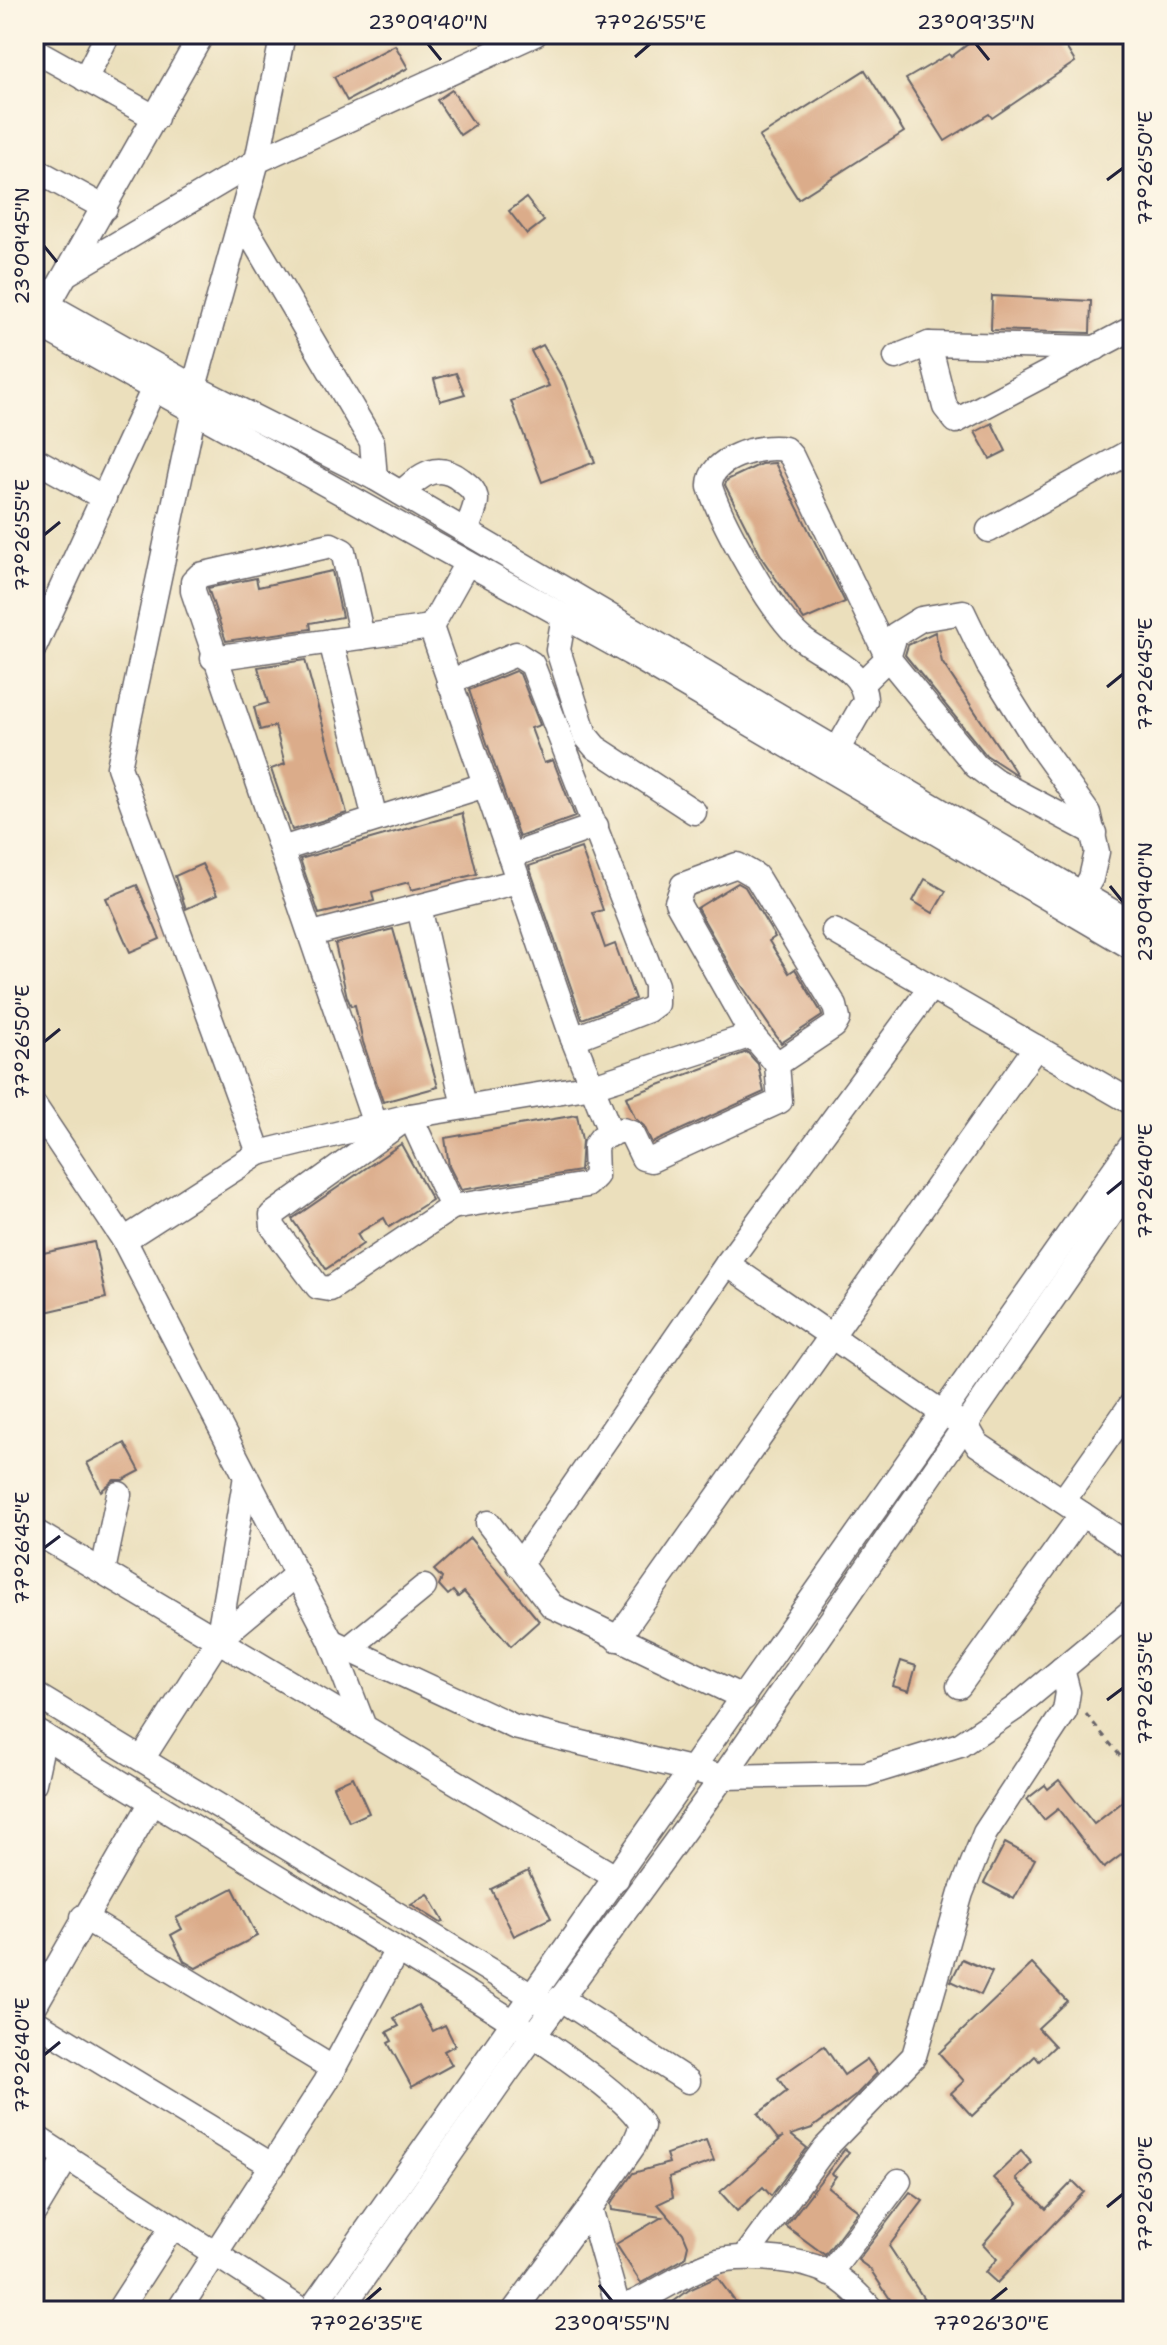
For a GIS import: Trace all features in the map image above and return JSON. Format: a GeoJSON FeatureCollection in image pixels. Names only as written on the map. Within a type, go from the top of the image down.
{"type":"FeatureCollection","features":[{"type":"Feature","properties":{"kind":"street"},"geometry":{"type":"LineString","coordinates":[[85,79],[108,34]]}},
{"type":"Feature","properties":{"kind":"street"},"geometry":{"type":"LineString","coordinates":[[202,34],[68,273],[39,308],[467,563],[832,758]]}},
{"type":"Feature","properties":{"kind":"street"},"geometry":{"type":"LineString","coordinates":[[259,1153],[119,767],[194,399],[257,161],[283,34]]}},
{"type":"Feature","properties":{"kind":"street"},"geometry":{"type":"LineString","coordinates":[[68,273],[257,161],[535,34]]}},
{"type":"Feature","properties":{"kind":"street"},"geometry":{"type":"LineString","coordinates":[[34,50],[156,118]]}},
{"type":"Feature","properties":{"kind":"street"},"geometry":{"type":"LineString","coordinates":[[34,169],[105,208]]}},
{"type":"Feature","properties":{"kind":"street"},"geometry":{"type":"LineString","coordinates":[[241,219],[372,442],[375,478]]}},
{"type":"Feature","properties":{"kind":"street"},"geometry":{"type":"LineString","coordinates":[[929,344],[945,407],[956,421],[1133,329]]}},
{"type":"Feature","properties":{"kind":"street"},"geometry":{"type":"LineString","coordinates":[[896,357],[929,344],[1098,348]]}},
{"type":"Feature","properties":{"kind":"street"},"geometry":{"type":"LineString","coordinates":[[34,648],[158,379]]}},
{"type":"Feature","properties":{"kind":"street"},"geometry":{"type":"LineString","coordinates":[[194,399],[375,478],[466,531],[832,758],[1077,903],[1133,948]]}},
{"type":"Feature","properties":{"kind":"street"},"geometry":{"type":"LineString","coordinates":[[832,758],[865,701],[861,684],[778,616],[712,495],[709,476],[715,467],[764,447],[785,449],[888,658],[976,766],[996,781],[1094,833]]}},
{"type":"Feature","properties":{"kind":"street"},"geometry":{"type":"LineString","coordinates":[[989,530],[1133,450]]}},
{"type":"Feature","properties":{"kind":"street"},"geometry":{"type":"LineString","coordinates":[[34,459],[104,498]]}},
{"type":"Feature","properties":{"kind":"street"},"geometry":{"type":"LineString","coordinates":[[401,493],[427,471],[439,469],[456,476],[472,488],[476,502],[466,531]]}},
{"type":"Feature","properties":{"kind":"street"},"geometry":{"type":"LineString","coordinates":[[362,637],[343,551],[331,545],[200,575],[193,582],[213,658],[312,934],[375,1124]]}},
{"type":"Feature","properties":{"kind":"street"},"geometry":{"type":"LineString","coordinates":[[467,563],[431,627],[573,1039],[611,1134]]}},
{"type":"Feature","properties":{"kind":"street"},"geometry":{"type":"LineString","coordinates":[[861,684],[888,658],[895,635],[931,616],[963,612],[988,664],[1035,739],[1088,813],[1097,852],[1091,878],[1077,903]]}},
{"type":"Feature","properties":{"kind":"street"},"geometry":{"type":"LineString","coordinates":[[564,616],[558,650],[585,735],[595,747],[694,812]]}},
{"type":"Feature","properties":{"kind":"street"},"geometry":{"type":"LineString","coordinates":[[213,658],[431,627]]}},
{"type":"Feature","properties":{"kind":"street"},"geometry":{"type":"LineString","coordinates":[[331,641],[375,819]]}},
{"type":"Feature","properties":{"kind":"street"},"geometry":{"type":"LineString","coordinates":[[449,682],[516,654],[532,664],[656,985],[656,1004],[573,1039]]}},
{"type":"Feature","properties":{"kind":"street"},"geometry":{"type":"LineString","coordinates":[[1040,802],[1066,780]]}},
{"type":"Feature","properties":{"kind":"street"},"geometry":{"type":"LineString","coordinates":[[282,849],[485,785]]}},
{"type":"Feature","properties":{"kind":"street"},"geometry":{"type":"LineString","coordinates":[[510,856],[596,826]]}},
{"type":"Feature","properties":{"kind":"street"},"geometry":{"type":"LineString","coordinates":[[410,1116],[272,1215],[273,1227],[318,1287],[330,1289],[452,1207],[587,1185],[596,1176],[595,1146],[601,1138],[611,1134],[622,1130],[631,1133],[643,1158],[651,1160],[774,1106],[781,1095],[777,1064],[752,1035],[677,902],[683,885],[737,865],[756,876],[835,1006],[838,1019],[834,1026],[777,1064]]}},
{"type":"Feature","properties":{"kind":"street"},"geometry":{"type":"LineString","coordinates":[[312,934],[518,881]]}},
{"type":"Feature","properties":{"kind":"street"},"geometry":{"type":"LineString","coordinates":[[1077,903],[1133,924]]}},
{"type":"Feature","properties":{"kind":"street"},"geometry":{"type":"LineString","coordinates":[[419,907],[464,1106]]}},
{"type":"Feature","properties":{"kind":"street"},"geometry":{"type":"LineString","coordinates":[[834,931],[1133,1103]]}},
{"type":"Feature","properties":{"kind":"street"},"geometry":{"type":"LineString","coordinates":[[519,1565],[727,1264],[931,987]]}},
{"type":"Feature","properties":{"kind":"street"},"geometry":{"type":"LineString","coordinates":[[124,1240],[259,1153],[410,1116],[593,1086],[752,1035]]}},
{"type":"Feature","properties":{"kind":"street"},"geometry":{"type":"LineString","coordinates":[[617,1639],[1036,1047]]}},
{"type":"Feature","properties":{"kind":"street"},"geometry":{"type":"LineString","coordinates":[[34,1105],[124,1240],[297,1574],[340,1645],[364,1727]]}},
{"type":"Feature","properties":{"kind":"street"},"geometry":{"type":"LineString","coordinates":[[410,1116],[452,1207]]}},
{"type":"Feature","properties":{"kind":"street"},"geometry":{"type":"LineString","coordinates":[[549,2001],[617,1878],[1133,1143]]}},
{"type":"Feature","properties":{"kind":"street"},"geometry":{"type":"LineString","coordinates":[[310,2311],[524,2029],[723,1777],[1133,1182]]}},
{"type":"Feature","properties":{"kind":"street"},"geometry":{"type":"LineString","coordinates":[[727,1264],[831,1338],[944,1414],[966,1425],[977,1444],[1133,1548]]}},
{"type":"Feature","properties":{"kind":"street"},"geometry":{"type":"LineString","coordinates":[[959,1686],[1073,1508],[1133,1402]]}},
{"type":"Feature","properties":{"kind":"street"},"geometry":{"type":"LineString","coordinates":[[218,1640],[246,1476]]}},
{"type":"Feature","properties":{"kind":"street"},"geometry":{"type":"LineString","coordinates":[[103,1571],[119,1494]]}},
{"type":"Feature","properties":{"kind":"street"},"geometry":{"type":"LineString","coordinates":[[488,1523],[552,1606],[744,1698]]}},
{"type":"Feature","properties":{"kind":"street"},"geometry":{"type":"LineString","coordinates":[[34,1531],[617,1878]]}},
{"type":"Feature","properties":{"kind":"street"},"geometry":{"type":"LineString","coordinates":[[142,1759],[218,1640],[297,1574]]}},
{"type":"Feature","properties":{"kind":"street"},"geometry":{"type":"LineString","coordinates":[[340,1645],[424,1587]]}},
{"type":"Feature","properties":{"kind":"street"},"geometry":{"type":"LineString","coordinates":[[340,1645],[515,1727],[723,1777],[866,1774],[960,1745],[1015,1708],[1065,1681],[1133,1610]]}},
{"type":"Feature","properties":{"kind":"street"},"geometry":{"type":"LineString","coordinates":[[745,2257],[825,2148],[914,2056],[961,1893],[985,1833],[1065,1711],[1065,1681]]}},
{"type":"Feature","properties":{"kind":"street"},"geometry":{"type":"LineString","coordinates":[[34,1694],[688,2081]]}},
{"type":"Feature","properties":{"kind":"street"},"geometry":{"type":"LineString","coordinates":[[34,1783],[39,1733],[524,2029],[623,2100],[639,2116],[642,2126],[634,2145],[514,2311]]}},
{"type":"Feature","properties":{"kind":"street"},"geometry":{"type":"LineString","coordinates":[[34,2007],[83,1917],[152,1802]]}},
{"type":"Feature","properties":{"kind":"street"},"geometry":{"type":"LineString","coordinates":[[83,1917],[334,2069]]}},
{"type":"Feature","properties":{"kind":"street"},"geometry":{"type":"LineString","coordinates":[[178,2311],[334,2069],[397,1950]]}},
{"type":"Feature","properties":{"kind":"street"},"geometry":{"type":"LineString","coordinates":[[34,2021],[273,2166]]}},
{"type":"Feature","properties":{"kind":"street"},"geometry":{"type":"LineString","coordinates":[[340,2311],[524,2029]]}},
{"type":"Feature","properties":{"kind":"street"},"geometry":{"type":"LineString","coordinates":[[34,2136],[303,2311]]}},
{"type":"Feature","properties":{"kind":"street"},"geometry":{"type":"LineString","coordinates":[[34,2212],[67,2157]]}},
{"type":"Feature","properties":{"kind":"street"},"geometry":{"type":"LineString","coordinates":[[829,2274],[899,2181]]}},
{"type":"Feature","properties":{"kind":"street"},"geometry":{"type":"LineString","coordinates":[[590,2208],[631,2308],[697,2269],[717,2261],[745,2257],[816,2267],[852,2287],[873,2311]]}},
{"type":"Feature","properties":{"kind":"street"},"geometry":{"type":"LineString","coordinates":[[118,2311],[173,2226]]}},
{"type":"Feature","properties":{"kind":"path"},"geometry":{"type":"LineString","coordinates":[[1065,1681],[1130,1768]]}},
{"type":"Feature","properties":{"kind":"building"},"geometry":{"type":"Polygon","coordinates":[[[981,34],[1058,34],[1075,62],[992,118],[989,114],[945,141],[906,79],[949,54],[951,57],[981,34]]]}},
{"type":"Feature","properties":{"kind":"building"},"geometry":{"type":"Polygon","coordinates":[[[395,45],[408,68],[347,101],[334,77],[395,45]]]}},
{"type":"Feature","properties":{"kind":"building"},"geometry":{"type":"Polygon","coordinates":[[[865,70],[904,132],[798,199],[759,137],[865,70]]]}},
{"type":"Feature","properties":{"kind":"building"},"geometry":{"type":"Polygon","coordinates":[[[452,90],[475,125],[460,135],[437,100],[452,90]]]}},
{"type":"Feature","properties":{"kind":"building"},"geometry":{"type":"Polygon","coordinates":[[[526,198],[544,221],[527,234],[509,211],[526,198]]]}},
{"type":"Feature","properties":{"kind":"building"},"geometry":{"type":"Polygon","coordinates":[[[992,296],[1091,301],[1090,333],[991,330],[992,296]]]}},
{"type":"Feature","properties":{"kind":"building"},"geometry":{"type":"Polygon","coordinates":[[[543,345],[564,381],[595,462],[542,482],[511,401],[549,386],[531,351],[543,345]]]}},
{"type":"Feature","properties":{"kind":"building"},"geometry":{"type":"Polygon","coordinates":[[[456,373],[465,394],[440,401],[434,379],[456,373]]]}},
{"type":"Feature","properties":{"kind":"building"},"geometry":{"type":"Polygon","coordinates":[[[992,423],[1006,451],[990,459],[975,432],[992,423]]]}},
{"type":"Feature","properties":{"kind":"building"},"geometry":{"type":"Polygon","coordinates":[[[775,463],[845,602],[804,620],[763,560],[725,485],[727,480],[761,464],[775,463]]]}},
{"type":"Feature","properties":{"kind":"building"},"geometry":{"type":"Polygon","coordinates":[[[332,571],[342,617],[310,623],[311,629],[226,641],[208,588],[256,578],[258,587],[332,571]]]}},
{"type":"Feature","properties":{"kind":"building"},"geometry":{"type":"Polygon","coordinates":[[[935,632],[942,662],[1018,776],[986,755],[905,655],[908,645],[935,632]]]}},
{"type":"Feature","properties":{"kind":"building"},"geometry":{"type":"Polygon","coordinates":[[[305,660],[347,813],[292,830],[271,769],[285,764],[275,726],[260,730],[254,707],[268,703],[258,667],[305,660]]]}},
{"type":"Feature","properties":{"kind":"building"},"geometry":{"type":"Polygon","coordinates":[[[515,671],[520,674],[540,725],[531,728],[544,763],[553,760],[575,817],[519,837],[469,690],[515,671]]]}},
{"type":"Feature","properties":{"kind":"building"},"geometry":{"type":"Polygon","coordinates":[[[462,813],[477,874],[411,890],[409,882],[372,892],[374,901],[319,914],[300,859],[462,813]]]}},
{"type":"Feature","properties":{"kind":"building"},"geometry":{"type":"Polygon","coordinates":[[[581,848],[603,910],[593,913],[605,948],[615,944],[635,999],[582,1019],[529,866],[581,848]]]}},
{"type":"Feature","properties":{"kind":"building"},"geometry":{"type":"Polygon","coordinates":[[[202,864],[217,895],[186,909],[175,876],[202,864]]]}},
{"type":"Feature","properties":{"kind":"building"},"geometry":{"type":"Polygon","coordinates":[[[925,879],[946,891],[933,913],[913,901],[925,879]]]}},
{"type":"Feature","properties":{"kind":"building"},"geometry":{"type":"Polygon","coordinates":[[[738,883],[745,887],[775,937],[769,941],[789,973],[795,969],[821,1012],[822,1016],[781,1043],[738,980],[697,908],[738,883]]]}},
{"type":"Feature","properties":{"kind":"building"},"geometry":{"type":"Polygon","coordinates":[[[137,885],[160,939],[130,952],[106,898],[137,885]]]}},
{"type":"Feature","properties":{"kind":"building"},"geometry":{"type":"Polygon","coordinates":[[[393,929],[438,1087],[383,1102],[363,1042],[355,1005],[351,1006],[347,997],[335,944],[393,929]]]}},
{"type":"Feature","properties":{"kind":"building"},"geometry":{"type":"Polygon","coordinates":[[[747,1052],[758,1064],[764,1092],[652,1143],[644,1126],[635,1118],[626,1097],[747,1052]]]}},
{"type":"Feature","properties":{"kind":"building"},"geometry":{"type":"Polygon","coordinates":[[[577,1115],[582,1140],[580,1171],[461,1190],[449,1166],[445,1138],[577,1115]]]}},
{"type":"Feature","properties":{"kind":"building"},"geometry":{"type":"Polygon","coordinates":[[[401,1144],[432,1200],[389,1227],[384,1218],[357,1234],[363,1244],[326,1269],[292,1219],[401,1144]]]}},
{"type":"Feature","properties":{"kind":"building"},"geometry":{"type":"Polygon","coordinates":[[[94,1242],[106,1298],[37,1314],[34,1255],[94,1242]]]}},
{"type":"Feature","properties":{"kind":"building"},"geometry":{"type":"Polygon","coordinates":[[[125,1443],[140,1471],[123,1480],[114,1480],[101,1491],[87,1463],[125,1443]]]}},
{"type":"Feature","properties":{"kind":"building"},"geometry":{"type":"Polygon","coordinates":[[[470,1538],[539,1621],[511,1646],[464,1592],[458,1597],[453,1591],[448,1595],[439,1585],[442,1578],[434,1570],[470,1538]]]}},
{"type":"Feature","properties":{"kind":"building"},"geometry":{"type":"Polygon","coordinates":[[[901,1661],[916,1666],[909,1691],[893,1686],[901,1661]]]}},
{"type":"Feature","properties":{"kind":"building"},"geometry":{"type":"Polygon","coordinates":[[[353,1777],[369,1813],[349,1822],[333,1786],[353,1777]]]}},
{"type":"Feature","properties":{"kind":"building"},"geometry":{"type":"Polygon","coordinates":[[[1059,1780],[1094,1824],[1133,1794],[1133,1846],[1104,1868],[1058,1809],[1044,1820],[1027,1799],[1045,1785],[1048,1789],[1059,1780]]]}},
{"type":"Feature","properties":{"kind":"building"},"geometry":{"type":"Polygon","coordinates":[[[1005,1843],[1035,1859],[1014,1899],[984,1883],[1005,1843]]]}},
{"type":"Feature","properties":{"kind":"building"},"geometry":{"type":"Polygon","coordinates":[[[528,1871],[551,1918],[514,1936],[491,1889],[528,1871]]]}},
{"type":"Feature","properties":{"kind":"building"},"geometry":{"type":"Polygon","coordinates":[[[233,1888],[257,1936],[196,1968],[184,1961],[171,1935],[182,1929],[176,1918],[233,1888]]]}},
{"type":"Feature","properties":{"kind":"building"},"geometry":{"type":"Polygon","coordinates":[[[428,1894],[444,1922],[411,1904],[428,1894]]]}},
{"type":"Feature","properties":{"kind":"building"},"geometry":{"type":"Polygon","coordinates":[[[962,1959],[992,1972],[981,1995],[951,1981],[962,1959]]]}},
{"type":"Feature","properties":{"kind":"building"},"geometry":{"type":"Polygon","coordinates":[[[1032,1964],[1067,2001],[1038,2028],[1055,2046],[1039,2061],[1035,2056],[972,2116],[951,2093],[964,2081],[939,2053],[1032,1964]]]}},
{"type":"Feature","properties":{"kind":"building"},"geometry":{"type":"Polygon","coordinates":[[[418,2005],[433,2031],[445,2025],[455,2045],[444,2051],[452,2065],[412,2087],[388,2043],[392,2041],[387,2032],[399,2026],[394,2018],[418,2005]]]}},
{"type":"Feature","properties":{"kind":"building"},"geometry":{"type":"Polygon","coordinates":[[[824,2046],[844,2075],[867,2059],[877,2073],[855,2096],[812,2128],[791,2135],[807,2148],[771,2196],[763,2187],[737,2211],[720,2192],[783,2137],[778,2139],[758,2114],[787,2091],[778,2078],[824,2046]]]}},
{"type":"Feature","properties":{"kind":"building"},"geometry":{"type":"Polygon","coordinates":[[[706,2140],[714,2161],[669,2177],[673,2197],[658,2204],[683,2233],[688,2245],[685,2258],[641,2283],[616,2244],[662,2217],[612,2210],[611,2204],[633,2173],[669,2163],[666,2154],[706,2140]]]}},
{"type":"Feature","properties":{"kind":"building"},"geometry":{"type":"Polygon","coordinates":[[[845,2149],[849,2152],[832,2174],[836,2176],[828,2187],[858,2211],[825,2255],[786,2226],[845,2149]]]}},
{"type":"Feature","properties":{"kind":"building"},"geometry":{"type":"Polygon","coordinates":[[[1021,2151],[1032,2163],[1016,2179],[1046,2209],[1073,2181],[1084,2192],[997,2283],[985,2272],[997,2259],[983,2244],[1018,2203],[993,2178],[1021,2151]]]}},
{"type":"Feature","properties":{"kind":"building"},"geometry":{"type":"Polygon","coordinates":[[[910,2192],[923,2201],[889,2246],[932,2311],[898,2311],[870,2269],[858,2260],[910,2192]]]}},
{"type":"Feature","properties":{"kind":"building"},"geometry":{"type":"Polygon","coordinates":[[[717,2277],[742,2311],[661,2311],[689,2290],[717,2277]]]}}]}
